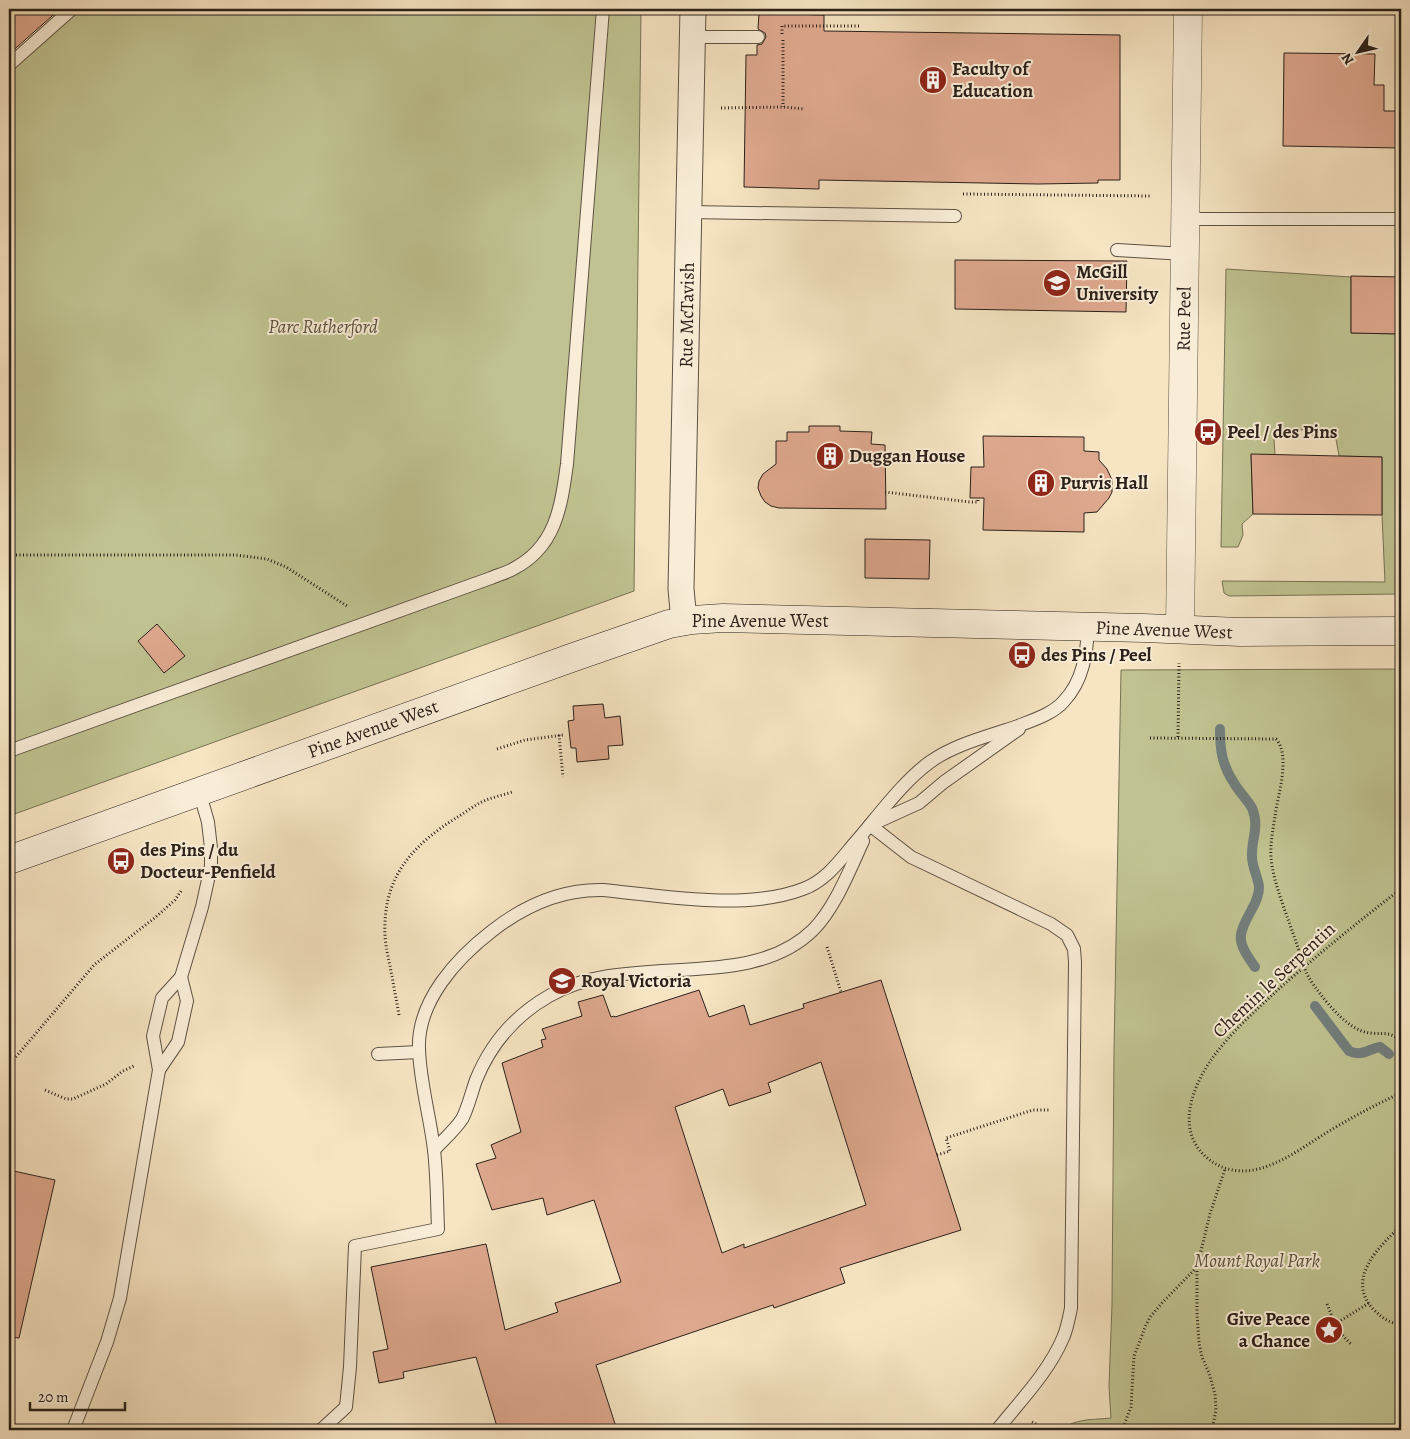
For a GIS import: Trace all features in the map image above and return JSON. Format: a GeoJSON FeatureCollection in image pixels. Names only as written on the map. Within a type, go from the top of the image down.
{"type":"FeatureCollection","features":[{"type":"Feature","properties":{"kind":"main road","name":"Rue Peel"},"geometry":{"type":"LineString","coordinates":[[1180,629],[1188,9]]}},
{"type":"Feature","properties":{"kind":"main road","name":"Pine Avenue West"},"geometry":{"type":"LineString","coordinates":[[9,860],[574,657],[684,621],[723,618],[1249,632],[1401,631]]}},
{"type":"Feature","properties":{"kind":"street","name":"Rue McTavish"},"geometry":{"type":"LineString","coordinates":[[684,621],[681,590],[693,9]]}},
{"type":"Feature","properties":{"kind":"lane"},"geometry":{"type":"LineString","coordinates":[[9,65],[72,9]]}},
{"type":"Feature","properties":{"kind":"lane"},"geometry":{"type":"LineString","coordinates":[[9,751],[371,622],[513,569],[530,557],[545,542],[556,521],[562,499],[567,464],[603,9]]}},
{"type":"Feature","properties":{"kind":"lane"},"geometry":{"type":"LineString","coordinates":[[692,37],[758,37]]}},
{"type":"Feature","properties":{"kind":"lane"},"geometry":{"type":"LineString","coordinates":[[688,212],[955,216]]}},
{"type":"Feature","properties":{"kind":"lane"},"geometry":{"type":"LineString","coordinates":[[1186,219],[1401,219]]}},
{"type":"Feature","properties":{"kind":"lane"},"geometry":{"type":"LineString","coordinates":[[1117,250],[1184,254]]}},
{"type":"Feature","properties":{"kind":"lane"},"geometry":{"type":"LineString","coordinates":[[434,1150],[462,1119],[488,1053],[498,1038],[523,1013],[549,995],[573,984],[622,974],[730,966],[760,960],[784,950],[804,937],[823,918],[840,888],[870,825],[919,803],[944,782],[1031,721],[1060,705],[1075,687],[1081,672],[1087,644],[1088,627]]}},
{"type":"Feature","properties":{"kind":"lane"},"geometry":{"type":"LineString","coordinates":[[321,1430],[346,1407],[350,1367],[354,1246],[438,1229],[434,1150],[423,1086],[419,1052],[420,1033],[427,1009],[442,982],[458,961],[498,926],[529,907],[561,895],[587,890],[716,900],[763,898],[792,893],[809,886],[823,878],[838,863],[906,784],[930,762],[954,748],[1031,721]]}},
{"type":"Feature","properties":{"kind":"lane"},"geometry":{"type":"LineString","coordinates":[[73,1430],[107,1342],[120,1298],[159,1070],[153,1036],[162,998],[181,977],[202,907],[211,866],[208,822],[199,791]]}},
{"type":"Feature","properties":{"kind":"lane"},"geometry":{"type":"LineString","coordinates":[[870,825],[911,857],[1051,924],[1067,935],[1074,949],[1075,1011],[1071,1308],[1064,1337],[1056,1351],[1032,1388],[996,1430]]}},
{"type":"Feature","properties":{"kind":"lane"},"geometry":{"type":"LineString","coordinates":[[159,1070],[178,1042],[186,1001],[181,977]]}},
{"type":"Feature","properties":{"kind":"lane"},"geometry":{"type":"LineString","coordinates":[[378,1054],[419,1052]]}},
{"type":"Feature","properties":{"kind":"path"},"geometry":{"type":"LineString","coordinates":[[783,107],[782,26],[859,26]]}},
{"type":"Feature","properties":{"kind":"path"},"geometry":{"type":"LineString","coordinates":[[726,108],[783,107],[805,109]]}},
{"type":"Feature","properties":{"kind":"path"},"geometry":{"type":"LineString","coordinates":[[885,492],[970,502],[978,502],[978,498]]}},
{"type":"Feature","properties":{"kind":"path"},"geometry":{"type":"LineString","coordinates":[[9,556],[236,555],[267,559],[286,567],[371,622]]}},
{"type":"Feature","properties":{"kind":"path"},"geometry":{"type":"LineString","coordinates":[[1178,737],[1179,663]]}},
{"type":"Feature","properties":{"kind":"path"},"geometry":{"type":"LineString","coordinates":[[497,749],[525,740],[561,735],[563,777]]}},
{"type":"Feature","properties":{"kind":"path"},"geometry":{"type":"LineString","coordinates":[[1150,738],[1276,739],[1282,748],[1284,764],[1272,838],[1271,858],[1279,891],[1308,976],[1333,1008],[1350,1024],[1360,1031],[1367,1033],[1386,1033],[1398,1038],[1401,1042]]}},
{"type":"Feature","properties":{"kind":"path"},"geometry":{"type":"LineString","coordinates":[[399,1015],[384,925],[386,910],[396,877],[404,862],[416,848],[441,827],[485,800],[512,792]]}},
{"type":"Feature","properties":{"kind":"path","name":"Chemin le Serpentin"},"geometry":{"type":"LineString","coordinates":[[1225,1169],[1203,1154],[1188,1125],[1196,1088],[1211,1060],[1262,1005],[1305,966],[1341,935],[1401,889]]}},
{"type":"Feature","properties":{"kind":"path"},"geometry":{"type":"LineString","coordinates":[[9,1065],[94,965],[157,916],[175,900],[181,891]]}},
{"type":"Feature","properties":{"kind":"path"},"geometry":{"type":"LineString","coordinates":[[826,944],[841,992]]}},
{"type":"Feature","properties":{"kind":"path"},"geometry":{"type":"LineString","coordinates":[[45,1090],[66,1099],[73,1099],[106,1084],[134,1066]]}},
{"type":"Feature","properties":{"kind":"path"},"geometry":{"type":"LineString","coordinates":[[1212,1430],[1216,1410],[1215,1394],[1199,1344],[1197,1267],[1210,1214],[1225,1169],[1235,1171],[1251,1170],[1280,1160],[1356,1115],[1401,1093]]}},
{"type":"Feature","properties":{"kind":"path"},"geometry":{"type":"LineString","coordinates":[[937,1155],[950,1151],[946,1138],[1033,1110]]}},
{"type":"Feature","properties":{"kind":"path"},"geometry":{"type":"LineString","coordinates":[[1401,1226],[1382,1243],[1373,1255],[1363,1280],[1363,1292],[1378,1314],[1387,1321],[1401,1325]]}},
{"type":"Feature","properties":{"kind":"path"},"geometry":{"type":"LineString","coordinates":[[1121,1430],[1131,1407],[1134,1356],[1146,1325],[1162,1303],[1197,1267]]}},
{"type":"Feature","properties":{"kind":"path"},"geometry":{"type":"LineString","coordinates":[[1335,1324],[1369,1303]]}},
{"type":"Feature","properties":{"kind":"path"},"geometry":{"type":"LineString","coordinates":[[1327,1304],[1335,1324],[1351,1344]]}},
{"type":"Feature","properties":{"kind":"green space","name":"Parc Rutherford"},"geometry":{"type":"Polygon","coordinates":[[[71,9],[641,9],[634,591],[9,816],[9,63],[71,9]]]}},
{"type":"Feature","properties":{"kind":"green space"},"geometry":{"type":"Polygon","coordinates":[[[1226,269],[1351,277],[1351,333],[1400,334],[1401,594],[1229,596],[1224,593],[1222,581],[1385,582],[1382,457],[1339,456],[1336,439],[1317,438],[1303,430],[1289,428],[1274,438],[1275,455],[1251,455],[1253,514],[1242,524],[1243,535],[1238,547],[1221,547],[1226,269]]]}},
{"type":"Feature","properties":{"kind":"green space","name":"Mount Royal Park"},"geometry":{"type":"Polygon","coordinates":[[[1401,669],[1401,1430],[1061,1430],[1079,1421],[1111,1418],[1109,1387],[1112,1304],[1114,1052],[1121,670],[1401,669]]]}},
{"type":"Feature","properties":{"kind":"building"},"geometry":{"type":"Polygon","coordinates":[[[9,9],[60,9],[9,54],[9,9]]]}},
{"type":"Feature","properties":{"kind":"building","name":"Faculty of Education"},"geometry":{"type":"Polygon","coordinates":[[[759,13],[824,15],[824,31],[1120,35],[1120,180],[1098,180],[1098,183],[1038,184],[819,180],[819,189],[744,187],[746,55],[757,55],[757,45],[762,44],[766,37],[765,33],[758,29],[759,13]]]}},
{"type":"Feature","properties":{"kind":"building"},"geometry":{"type":"Polygon","coordinates":[[[1284,53],[1375,54],[1374,85],[1384,85],[1384,111],[1401,111],[1401,148],[1283,146],[1284,53]]]}},
{"type":"Feature","properties":{"kind":"building"},"geometry":{"type":"Polygon","coordinates":[[[955,260],[1127,261],[1126,312],[955,309],[955,260]]]}},
{"type":"Feature","properties":{"kind":"building"},"geometry":{"type":"Polygon","coordinates":[[[1351,276],[1401,277],[1401,334],[1351,333],[1351,276]]]}},
{"type":"Feature","properties":{"kind":"building","name":"Duggan House"},"geometry":{"type":"Polygon","coordinates":[[[809,426],[840,426],[840,431],[872,432],[871,444],[885,445],[886,509],[779,508],[765,502],[758,488],[759,481],[763,474],[776,464],[776,441],[787,441],[787,432],[809,432],[809,426]]]}},
{"type":"Feature","properties":{"kind":"building","name":"Purvis Hall"},"geometry":{"type":"Polygon","coordinates":[[[983,436],[1084,437],[1084,451],[1099,452],[1099,460],[1107,469],[1112,480],[1112,492],[1097,512],[1084,513],[1084,532],[983,530],[984,498],[970,498],[971,467],[984,467],[983,436]]]}},
{"type":"Feature","properties":{"kind":"building"},"geometry":{"type":"Polygon","coordinates":[[[1251,454],[1382,457],[1382,515],[1253,514],[1251,454]]]}},
{"type":"Feature","properties":{"kind":"building"},"geometry":{"type":"Polygon","coordinates":[[[865,539],[930,540],[929,579],[865,578],[865,539]]]}},
{"type":"Feature","properties":{"kind":"building"},"geometry":{"type":"Polygon","coordinates":[[[157,624],[185,656],[164,673],[138,641],[157,624]]]}},
{"type":"Feature","properties":{"kind":"building"},"geometry":{"type":"Polygon","coordinates":[[[603,704],[605,718],[620,716],[623,745],[608,746],[609,759],[577,762],[576,748],[571,748],[568,721],[574,720],[573,706],[603,704]]]}},
{"type":"Feature","properties":{"kind":"building"},"geometry":{"type":"Polygon","coordinates":[[[881,980],[961,1230],[840,1268],[845,1283],[774,1308],[773,1305],[596,1365],[617,1430],[498,1430],[476,1357],[403,1372],[404,1378],[379,1383],[373,1352],[388,1349],[371,1267],[486,1244],[505,1330],[558,1312],[555,1303],[621,1282],[594,1200],[547,1215],[543,1198],[492,1210],[476,1164],[496,1158],[491,1145],[521,1132],[502,1063],[543,1047],[541,1040],[546,1039],[542,1029],[582,1016],[578,1002],[603,995],[611,1017],[615,1017],[699,990],[709,1017],[744,1005],[750,1025],[804,1008],[803,1004],[881,980]],[[821,1062],[768,1083],[771,1092],[729,1106],[723,1089],[675,1107],[722,1253],[744,1244],[744,1248],[866,1205],[821,1062]]]}},
{"type":"Feature","properties":{"kind":"building"},"geometry":{"type":"Polygon","coordinates":[[[9,1170],[55,1180],[19,1338],[9,1337],[9,1170]]]}},
{"type":"Feature","properties":{"kind":"waterway"},"geometry":{"type":"LineString","coordinates":[[1220,729],[1221,751],[1224,764],[1236,786],[1252,808],[1255,821],[1252,857],[1259,890],[1241,933],[1244,950],[1255,967]]}},
{"type":"Feature","properties":{"kind":"waterway"},"geometry":{"type":"LineString","coordinates":[[1315,1006],[1349,1051],[1361,1053],[1380,1047],[1389,1054]]}},
{"type":"Feature","properties":{"kind":"place","name":"Faculty of Education"},"geometry":{"type":"Point","coordinates":[933,80]}},
{"type":"Feature","properties":{"kind":"place","name":"McGill University"},"geometry":{"type":"Point","coordinates":[1057,283]}},
{"type":"Feature","properties":{"kind":"place","name":"Peel / des Pins"},"geometry":{"type":"Point","coordinates":[1208,432]}},
{"type":"Feature","properties":{"kind":"place","name":"Duggan House"},"geometry":{"type":"Point","coordinates":[830,456]}},
{"type":"Feature","properties":{"kind":"place","name":"Purvis Hall"},"geometry":{"type":"Point","coordinates":[1041,483]}},
{"type":"Feature","properties":{"kind":"place","name":"des Pins / Peel"},"geometry":{"type":"Point","coordinates":[1022,655]}},
{"type":"Feature","properties":{"kind":"place","name":"des Pins / du Docteur-Penfield"},"geometry":{"type":"Point","coordinates":[121,861]}},
{"type":"Feature","properties":{"kind":"place","name":"Royal Victoria"},"geometry":{"type":"Point","coordinates":[562,981]}},
{"type":"Feature","properties":{"kind":"place","name":"Give Peace a Chance"},"geometry":{"type":"Point","coordinates":[1329,1330]}}]}
